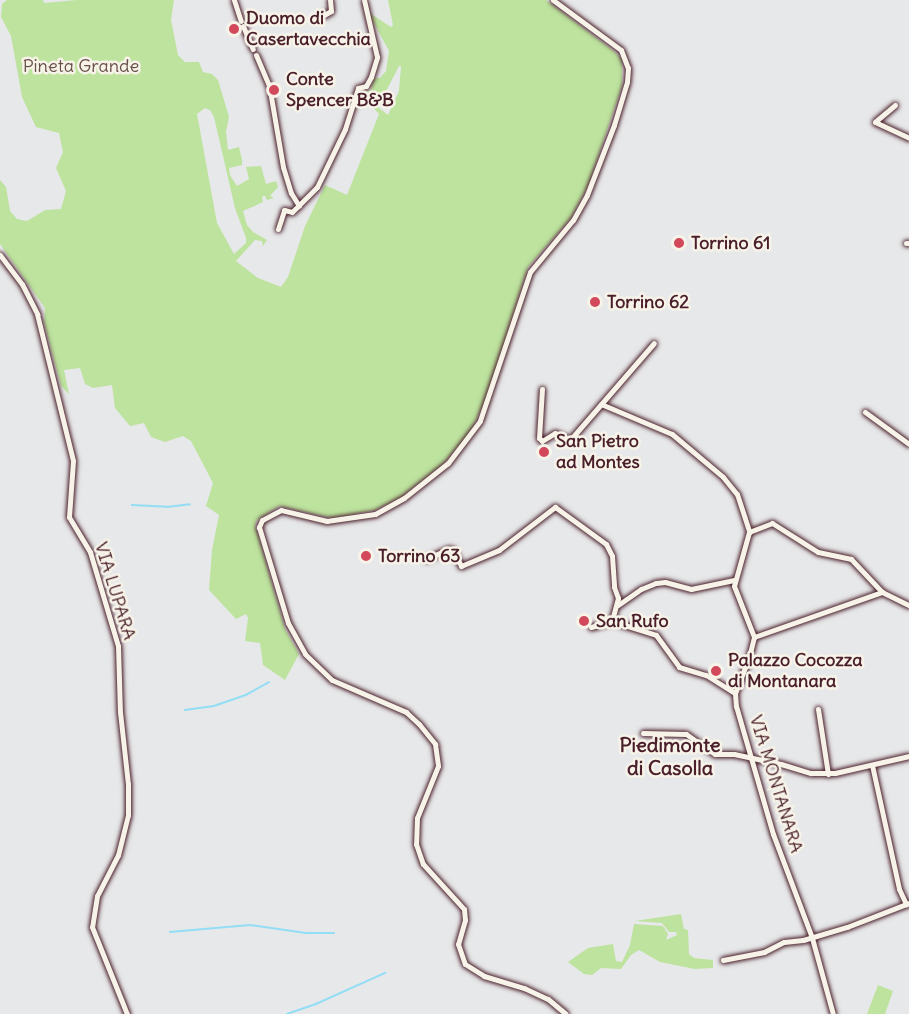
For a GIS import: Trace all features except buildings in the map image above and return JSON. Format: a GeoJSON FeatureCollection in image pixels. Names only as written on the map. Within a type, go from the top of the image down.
{"type":"FeatureCollection","features":[{"type":"Feature","properties":{"kind":"street"},"geometry":{"type":"LineString","coordinates":[[234,0],[253,49]]}},
{"type":"Feature","properties":{"kind":"street"},"geometry":{"type":"LineString","coordinates":[[324,15],[331,11],[330,0]]}},
{"type":"Feature","properties":{"kind":"street"},"geometry":{"type":"LineString","coordinates":[[278,228],[284,210],[291,212],[314,192],[345,129],[358,88],[366,86],[370,80],[377,57],[364,0]]}},
{"type":"Feature","properties":{"kind":"street"},"geometry":{"type":"LineString","coordinates":[[553,0],[621,50],[628,68],[627,82],[614,125],[587,195],[573,220],[530,272],[480,421],[448,463],[404,498],[375,514],[327,521],[282,510],[262,520],[259,527],[288,623],[305,654],[332,680],[406,712],[435,744],[438,766],[417,818],[416,844],[423,864],[464,909],[465,920],[458,944],[465,964],[484,976],[524,988],[548,999],[566,1014]]}},
{"type":"Feature","properties":{"kind":"street"},"geometry":{"type":"LineString","coordinates":[[256,56],[269,85],[283,167],[290,191],[299,206]]}},
{"type":"Feature","properties":{"kind":"street"},"geometry":{"type":"LineString","coordinates":[[895,105],[875,122],[909,138]]}},
{"type":"Feature","properties":{"kind":"street","name":"VIA LUPARA"},"geometry":{"type":"LineString","coordinates":[[0,255],[22,284],[37,314],[73,461],[69,517],[90,552],[118,646],[120,712],[128,774],[128,815],[118,855],[97,896],[92,927],[127,1014]]}},
{"type":"Feature","properties":{"kind":"street"},"geometry":{"type":"LineString","coordinates":[[542,389],[538,435],[542,441],[552,433],[568,440],[573,438],[654,343]]}},
{"type":"Feature","properties":{"kind":"street"},"geometry":{"type":"LineString","coordinates":[[591,627],[612,621],[656,635],[680,667],[706,675],[735,693],[750,657],[754,637],[734,580],[749,532],[742,504],[723,477],[672,434],[601,404]]}},
{"type":"Feature","properties":{"kind":"street"},"geometry":{"type":"LineString","coordinates":[[865,412],[909,444]]}},
{"type":"Feature","properties":{"kind":"street"},"geometry":{"type":"LineString","coordinates":[[426,559],[448,549],[453,550],[461,566],[499,550],[555,507],[594,534],[609,550],[618,605],[612,621]]}},
{"type":"Feature","properties":{"kind":"street"},"geometry":{"type":"LineString","coordinates":[[749,532],[772,523],[818,552],[851,560],[882,592],[909,605]]}},
{"type":"Feature","properties":{"kind":"street"},"geometry":{"type":"LineString","coordinates":[[618,605],[641,589],[656,583],[665,582],[691,589],[734,580]]}},
{"type":"Feature","properties":{"kind":"street"},"geometry":{"type":"LineString","coordinates":[[754,637],[882,592]]}},
{"type":"Feature","properties":{"kind":"street","name":"VIA MONTANARA"},"geometry":{"type":"LineString","coordinates":[[735,693],[773,834],[812,938],[833,1014]]}},
{"type":"Feature","properties":{"kind":"street"},"geometry":{"type":"LineString","coordinates":[[818,709],[828,774]]}},
{"type":"Feature","properties":{"kind":"street"},"geometry":{"type":"LineString","coordinates":[[643,733],[686,734],[715,754],[734,754],[811,773],[828,774],[909,756]]}},
{"type":"Feature","properties":{"kind":"street"},"geometry":{"type":"LineString","coordinates":[[723,960],[764,952],[784,942],[812,938],[908,904],[899,889],[872,765]]}},
{"type":"Feature","properties":{"kind":"green space","name":"Pineta Grande"},"geometry":{"type":"Polygon","coordinates":[[[7,0],[43,0],[44,3],[77,0],[174,0],[171,20],[178,55],[185,62],[199,62],[203,72],[212,74],[218,80],[229,117],[226,132],[228,150],[239,147],[242,160],[242,165],[229,168],[230,175],[237,186],[249,179],[246,167],[261,166],[266,184],[276,181],[278,187],[270,196],[274,198],[267,200],[265,196],[262,196],[263,202],[243,211],[247,225],[253,232],[267,240],[263,246],[262,241],[255,240],[236,261],[258,278],[281,287],[288,277],[305,226],[325,185],[347,195],[379,114],[363,97],[365,91],[371,90],[373,78],[380,78],[386,71],[389,51],[368,12],[391,27],[393,25],[388,0],[546,0],[615,52],[622,60],[622,86],[588,186],[570,219],[528,267],[486,398],[471,431],[443,464],[401,497],[375,510],[332,518],[279,506],[257,520],[255,525],[285,629],[299,654],[285,680],[263,665],[260,643],[245,641],[248,618],[246,614],[236,619],[209,590],[212,550],[219,515],[206,506],[213,483],[191,441],[183,436],[165,442],[151,437],[144,423],[130,426],[115,408],[112,385],[93,388],[85,384],[80,368],[64,370],[69,394],[61,386],[44,322],[45,308],[0,244],[0,180],[6,187],[10,211],[17,219],[27,221],[45,210],[61,209],[66,191],[56,168],[63,152],[59,133],[36,127],[22,97],[11,36],[1,17],[2,4],[7,0]],[[401,66],[378,107],[388,115],[399,91],[401,66]],[[205,108],[197,114],[217,223],[234,254],[246,243],[246,238],[235,208],[214,117],[210,110],[205,108]]]}},
{"type":"Feature","properties":{"kind":"green space"},"geometry":{"type":"Polygon","coordinates":[[[681,914],[684,929],[688,930],[689,954],[694,958],[713,960],[713,968],[695,969],[660,962],[639,950],[631,955],[621,969],[601,968],[592,975],[584,974],[568,962],[588,948],[613,944],[616,961],[622,962],[630,945],[634,924],[663,926],[668,934],[666,940],[677,935],[676,932],[669,932],[662,923],[635,921],[681,914]]]}},
{"type":"Feature","properties":{"kind":"green space"},"geometry":{"type":"Polygon","coordinates":[[[878,985],[893,991],[885,1014],[867,1014],[878,985]]]}},
{"type":"Feature","properties":{"kind":"waterway"},"geometry":{"type":"LineString","coordinates":[[132,505],[167,507],[190,504]]}},
{"type":"Feature","properties":{"kind":"waterway"},"geometry":{"type":"LineString","coordinates":[[185,710],[214,706],[246,695],[269,682]]}},
{"type":"Feature","properties":{"kind":"waterway"},"geometry":{"type":"LineString","coordinates":[[170,932],[250,925],[307,933],[334,933]]}},
{"type":"Feature","properties":{"kind":"waterway"},"geometry":{"type":"LineString","coordinates":[[287,1014],[316,1004],[385,973]]}},
{"type":"Feature","properties":{"kind":"place","name":"Duomo di Casertavecchia"},"geometry":{"type":"Point","coordinates":[234,29]}},
{"type":"Feature","properties":{"kind":"place","name":"Conte Spencer B&B"},"geometry":{"type":"Point","coordinates":[274,90]}},
{"type":"Feature","properties":{"kind":"place","name":"Torrino 61"},"geometry":{"type":"Point","coordinates":[679,243]}},
{"type":"Feature","properties":{"kind":"place","name":"Torrino 62"},"geometry":{"type":"Point","coordinates":[595,302]}},
{"type":"Feature","properties":{"kind":"place","name":"San Pietro ad Montes"},"geometry":{"type":"Point","coordinates":[544,452]}},
{"type":"Feature","properties":{"kind":"place","name":"Torrino 63"},"geometry":{"type":"Point","coordinates":[366,556]}},
{"type":"Feature","properties":{"kind":"place","name":"San Rufo"},"geometry":{"type":"Point","coordinates":[584,621]}},
{"type":"Feature","properties":{"kind":"place","name":"Palazzo Cocozza di Montanara"},"geometry":{"type":"Point","coordinates":[716,671]}},
{"type":"Feature","properties":{"kind":"district","name":"Piedimonte di Casolla"},"geometry":{"type":"Point","coordinates":[670,756]}}]}
